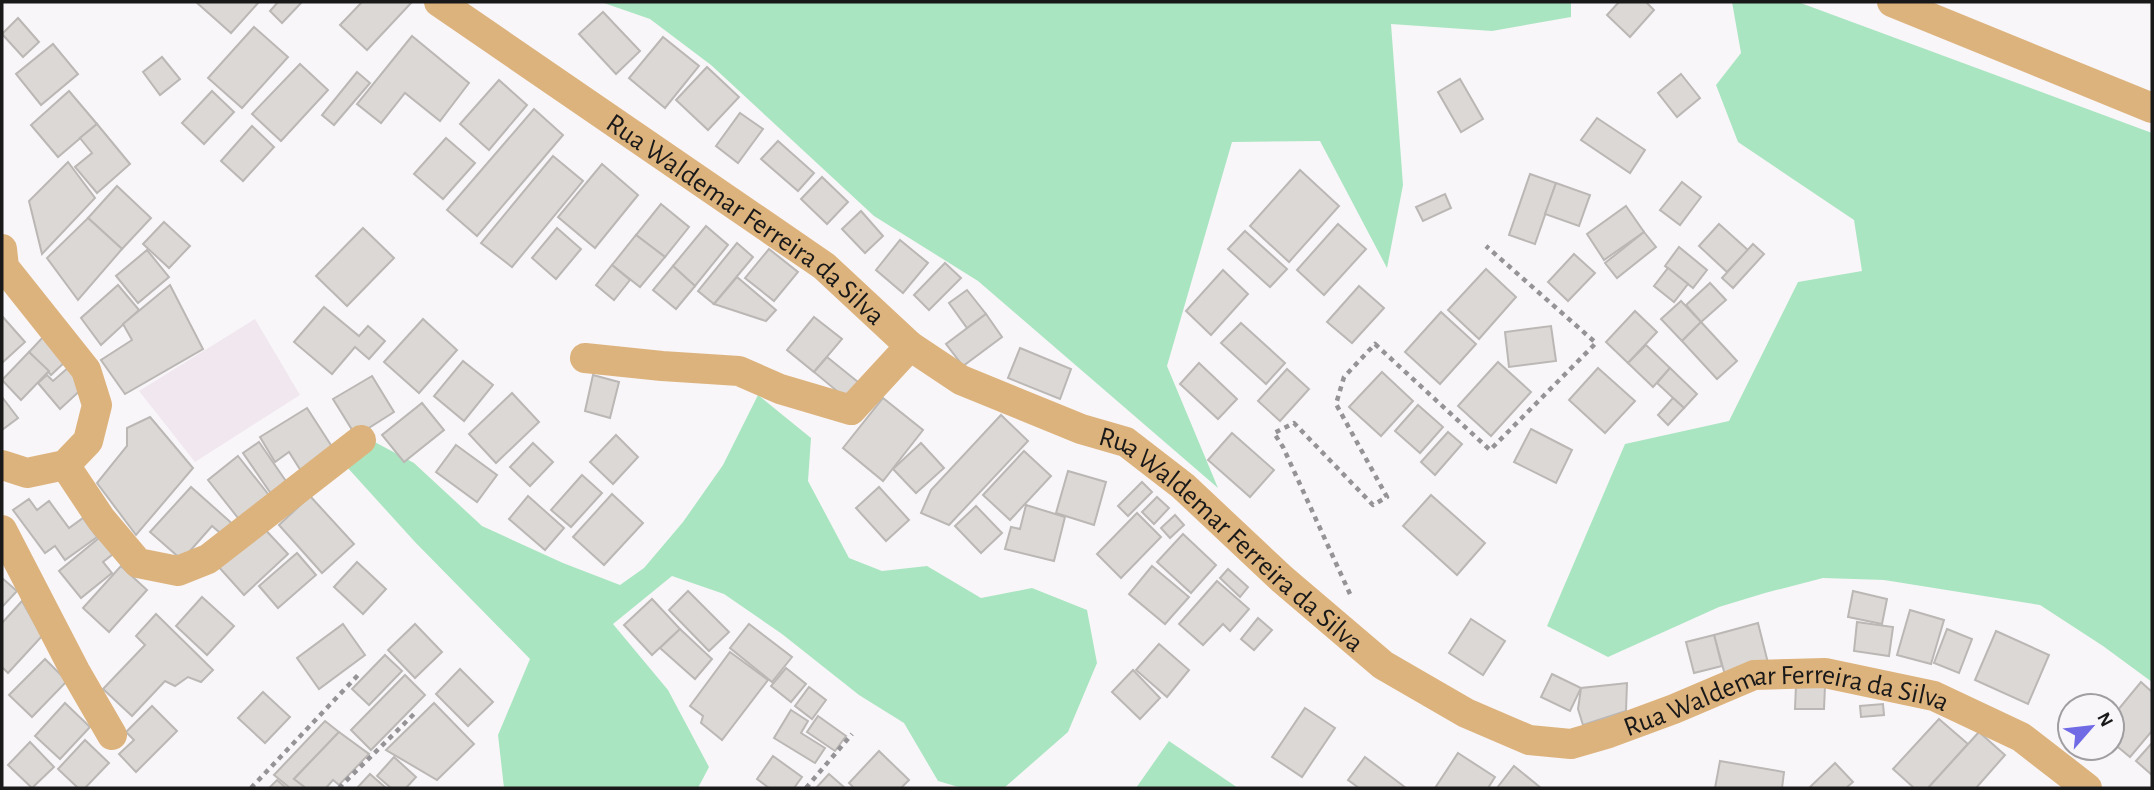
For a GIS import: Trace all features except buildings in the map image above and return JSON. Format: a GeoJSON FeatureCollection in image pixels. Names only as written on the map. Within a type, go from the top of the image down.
{"type":"FeatureCollection","features":[{"type":"Feature","properties":{"kind":"street","name":"Rua Waldemar Ferreira da Silva"},"geometry":{"type":"LineString","coordinates":[[439,2],[824,266],[910,345],[961,380],[1081,429],[1126,442],[1183,486],[1282,579],[1383,665],[1466,713],[1529,740],[1571,744],[1674,709],[1754,675],[1825,673],[1934,696],[2021,737],[2087,788]]}},
{"type":"Feature","properties":{"kind":"street"},"geometry":{"type":"LineString","coordinates":[[1892,2],[2152,108]]}},
{"type":"Feature","properties":{"kind":"street"},"geometry":{"type":"LineString","coordinates":[[2,249],[4,267],[86,370],[97,405],[88,441],[65,465],[27,473],[2,465]]}},
{"type":"Feature","properties":{"kind":"street"},"geometry":{"type":"LineString","coordinates":[[585,358],[739,371],[780,389],[851,410],[910,345]]}},
{"type":"Feature","properties":{"kind":"street"},"geometry":{"type":"LineString","coordinates":[[65,465],[101,519],[138,562],[178,571],[208,559],[361,440]]}},
{"type":"Feature","properties":{"kind":"street"},"geometry":{"type":"LineString","coordinates":[[2,530],[75,671],[113,735]]}},
{"type":"Feature","properties":{"kind":"path"},"geometry":{"type":"LineString","coordinates":[[1354,602],[1283,447],[1274,433],[1294,423],[1373,505],[1387,498],[1336,404],[1344,377],[1375,344],[1490,450],[1596,342],[1486,246]]}},
{"type":"Feature","properties":{"kind":"path"},"geometry":{"type":"LineString","coordinates":[[251,788],[360,673]]}},
{"type":"Feature","properties":{"kind":"path"},"geometry":{"type":"LineString","coordinates":[[340,788],[415,713]]}},
{"type":"Feature","properties":{"kind":"path"},"geometry":{"type":"LineString","coordinates":[[806,788],[852,734]]}},
{"type":"Feature","properties":{"kind":"shaded area"},"geometry":{"type":"Polygon","coordinates":[[[255,319],[300,395],[195,462],[139,391],[255,319]]]}},
{"type":"Feature","properties":{"kind":"green space"},"geometry":{"type":"Polygon","coordinates":[[[601,2],[1571,2],[1571,17],[1492,31],[1391,24],[1403,185],[1387,268],[1320,141],[1232,142],[1167,366],[1218,488],[978,281],[874,216],[711,65],[650,19],[601,2]]]}},
{"type":"Feature","properties":{"kind":"green space"},"geometry":{"type":"Polygon","coordinates":[[[1732,2],[1798,2],[2152,133],[2152,682],[2040,605],[1884,580],[1823,578],[1765,593],[1719,607],[1608,657],[1547,626],[1625,444],[1729,421],[1798,282],[1862,271],[1854,220],[1738,142],[1716,85],[1741,53],[1732,2]]]}},
{"type":"Feature","properties":{"kind":"green space"},"geometry":{"type":"Polygon","coordinates":[[[758,395],[811,438],[808,481],[849,558],[882,571],[927,566],[981,598],[1032,588],[1087,610],[1097,663],[1068,732],[1004,788],[962,788],[938,781],[904,723],[859,695],[782,634],[724,594],[672,576],[613,624],[668,690],[709,767],[698,788],[504,788],[498,735],[530,659],[415,542],[346,466],[371,440],[414,463],[482,526],[563,563],[620,585],[644,568],[683,522],[723,465],[758,395]]]}},
{"type":"Feature","properties":{"kind":"green space"},"geometry":{"type":"Polygon","coordinates":[[[1169,741],[1238,788],[1136,788],[1169,741]]]}}]}
